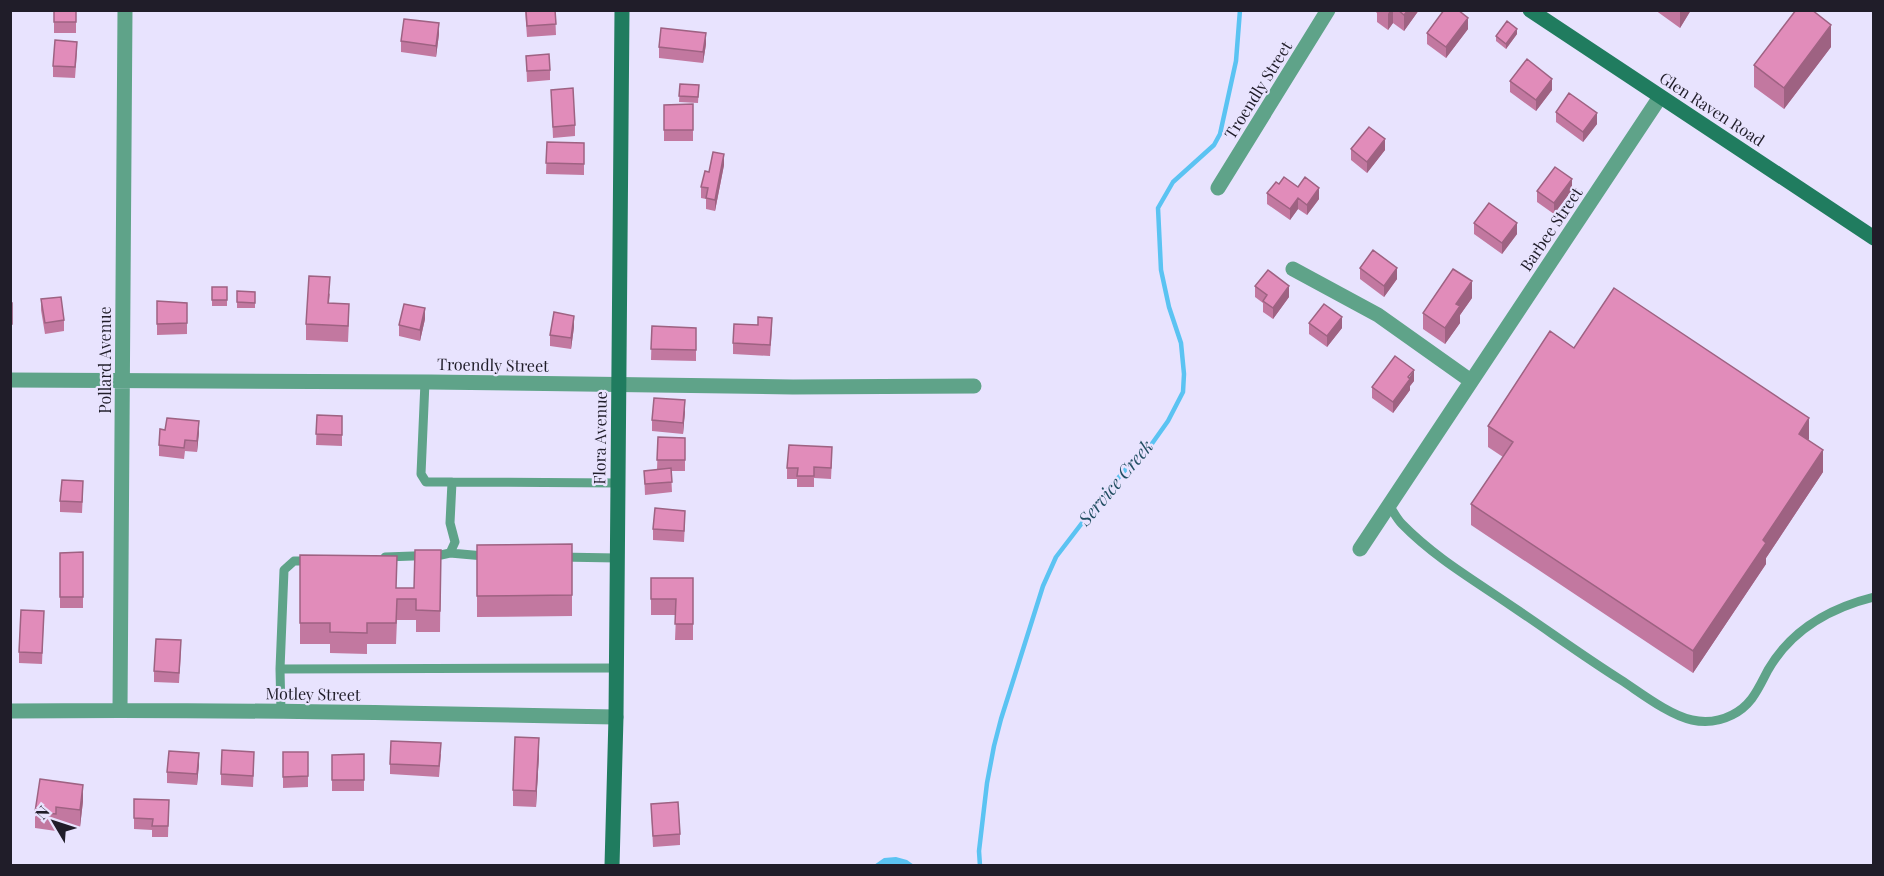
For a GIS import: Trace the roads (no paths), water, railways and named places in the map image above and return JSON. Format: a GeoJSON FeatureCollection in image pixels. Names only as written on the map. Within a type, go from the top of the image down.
{"type":"FeatureCollection","features":[{"type":"Feature","properties":{"kind":"street","name":"Pollard Avenue"},"geometry":{"type":"LineString","coordinates":[[120,710],[125,10]]}},
{"type":"Feature","properties":{"kind":"street","name":"Flora Avenue"},"geometry":{"type":"LineString","coordinates":[[612,866],[616,717],[622,10]]}},
{"type":"Feature","properties":{"kind":"street","name":"Troendly Street"},"geometry":{"type":"LineString","coordinates":[[1218,188],[1328,10]]}},
{"type":"Feature","properties":{"kind":"street","name":"Glen Raven Road"},"geometry":{"type":"LineString","coordinates":[[1530,10],[1874,238]]}},
{"type":"Feature","properties":{"kind":"street","name":"Barbee Street"},"geometry":{"type":"LineString","coordinates":[[1360,549],[1660,97]]}},
{"type":"Feature","properties":{"kind":"street"},"geometry":{"type":"LineString","coordinates":[[1293,269],[1378,315],[1471,381]]}},
{"type":"Feature","properties":{"kind":"street","name":"Troendly Street"},"geometry":{"type":"LineString","coordinates":[[10,380],[974,386]]}},
{"type":"Feature","properties":{"kind":"street","name":"Motley Street"},"geometry":{"type":"LineString","coordinates":[[10,711],[120,710],[616,717]]}},
{"type":"Feature","properties":{"kind":"lane"},"geometry":{"type":"LineString","coordinates":[[425,382],[421,474],[426,482],[618,483]]}},
{"type":"Feature","properties":{"kind":"lane"},"geometry":{"type":"LineString","coordinates":[[450,553],[455,542],[450,523],[452,482]]}},
{"type":"Feature","properties":{"kind":"lane"},"geometry":{"type":"LineString","coordinates":[[1389,505],[1400,523],[1452,567],[1576,651],[1661,705],[1692,720],[1709,722],[1733,715],[1758,693],[1769,669],[1784,648],[1803,630],[1842,606],[1874,597]]}},
{"type":"Feature","properties":{"kind":"lane"},"geometry":{"type":"LineString","coordinates":[[374,558],[450,553],[484,556]]}},
{"type":"Feature","properties":{"kind":"lane"},"geometry":{"type":"LineString","coordinates":[[547,557],[617,558]]}},
{"type":"Feature","properties":{"kind":"lane"},"geometry":{"type":"LineString","coordinates":[[281,712],[280,669],[284,570],[294,561],[317,560]]}},
{"type":"Feature","properties":{"kind":"lane"},"geometry":{"type":"LineString","coordinates":[[280,669],[616,668]]}},
{"type":"Feature","properties":{"kind":"water"},"geometry":{"type":"Polygon","coordinates":[[[896,857],[914,865],[874,865],[884,858],[896,857]]]}},
{"type":"Feature","properties":{"kind":"waterway","name":"Service Creek"},"geometry":{"type":"LineString","coordinates":[[980,866],[979,851],[994,746],[1043,586],[1056,557],[1105,493],[1140,453],[1151,445],[1168,421],[1183,392],[1181,343],[1169,307],[1161,270],[1158,208],[1173,182],[1214,145],[1220,134],[1236,61],[1240,10]]}}]}
